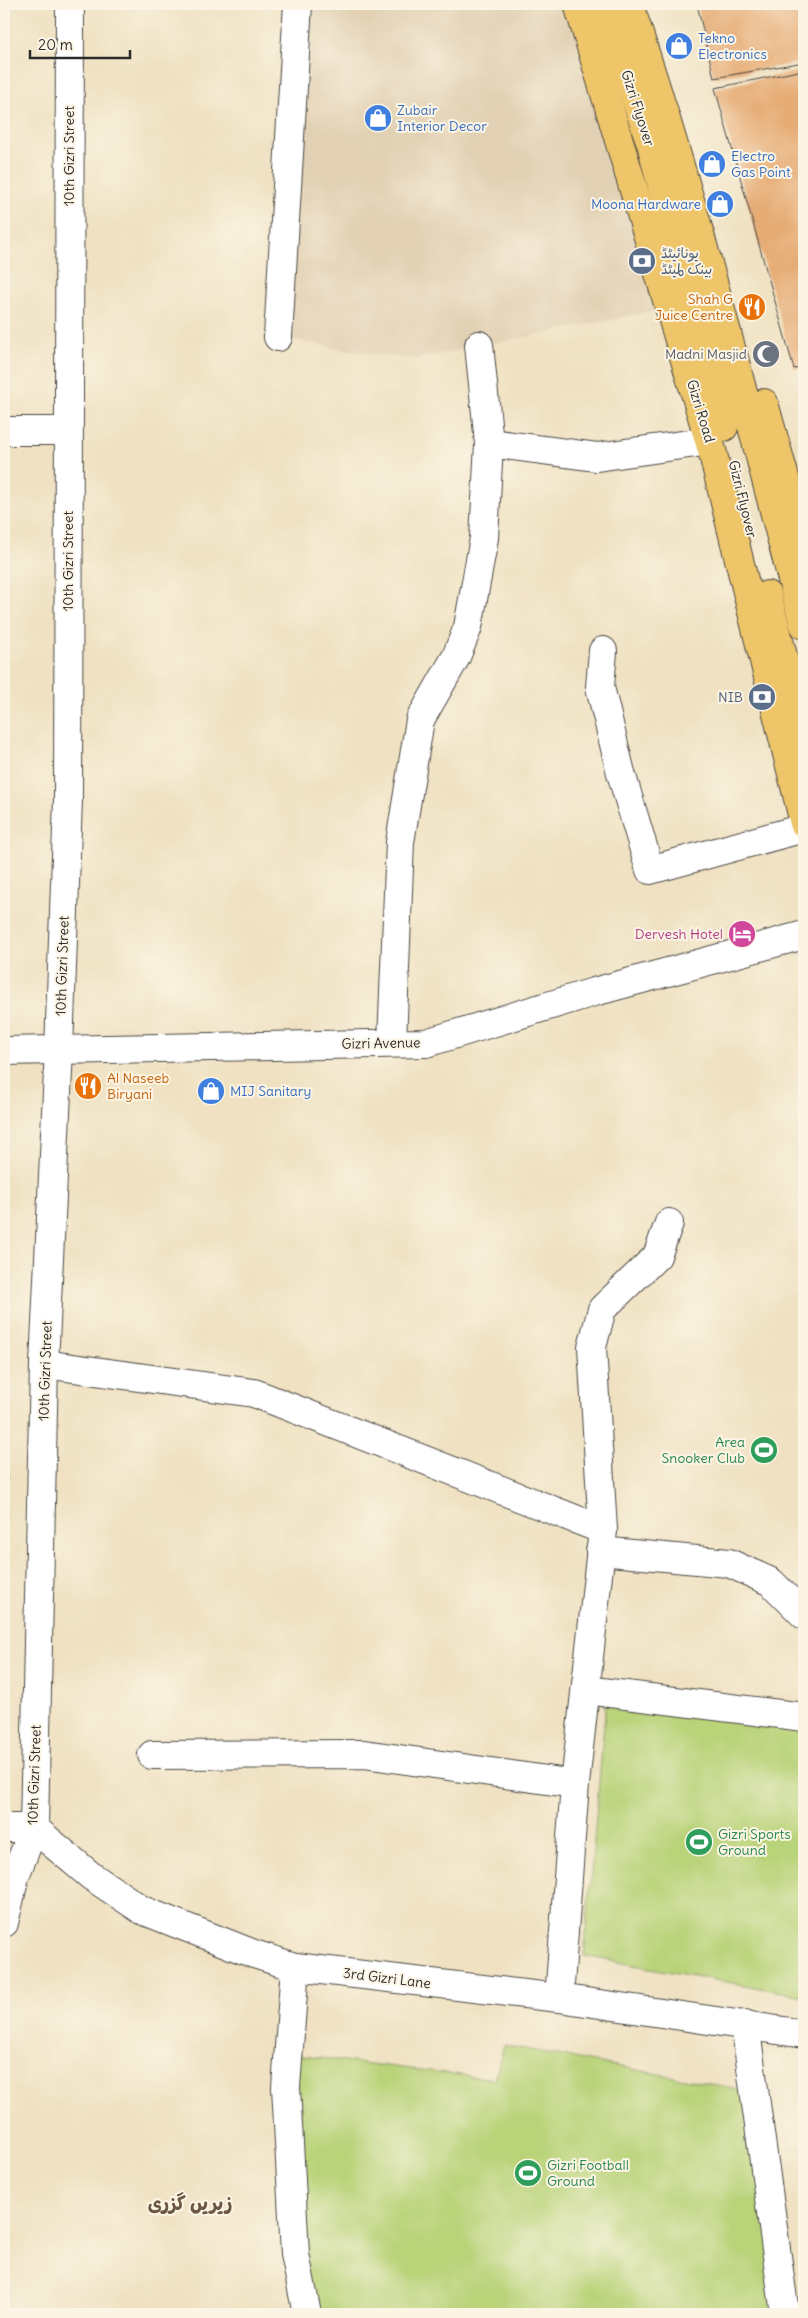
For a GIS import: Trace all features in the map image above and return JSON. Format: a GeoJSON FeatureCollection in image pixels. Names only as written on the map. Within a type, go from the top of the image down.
{"type":"FeatureCollection","features":[{"type":"Feature","properties":{"kind":"main road","name":"Gizri Road"},"geometry":{"type":"LineString","coordinates":[[578,4],[710,441],[804,823]]}},
{"type":"Feature","properties":{"kind":"main road","name":"Gizri Flyover"},"geometry":{"type":"LineString","coordinates":[[603,4],[651,144],[804,736]]}},
{"type":"Feature","properties":{"kind":"main road","name":"Gizri Flyover"},"geometry":{"type":"LineString","coordinates":[[629,4],[654,78],[710,268],[804,625]]}},
{"type":"Feature","properties":{"kind":"main road"},"geometry":{"type":"LineString","coordinates":[[644,4],[800,516],[804,545]]}},
{"type":"Feature","properties":{"kind":"street","name":"10th Gizri Street"},"geometry":{"type":"LineString","coordinates":[[4,1923],[16,1876],[34,1828],[44,1364],[59,1050],[68,800],[70,4]]}},
{"type":"Feature","properties":{"kind":"street"},"geometry":{"type":"LineString","coordinates":[[278,337],[298,4]]}},
{"type":"Feature","properties":{"kind":"street"},"geometry":{"type":"LineString","coordinates":[[392,1043],[400,842],[420,720],[456,657],[468,627],[484,538],[489,443],[479,345]]}},
{"type":"Feature","properties":{"kind":"street"},"geometry":{"type":"LineString","coordinates":[[4,431],[68,431]]}},
{"type":"Feature","properties":{"kind":"street"},"geometry":{"type":"LineString","coordinates":[[489,443],[597,457],[710,441]]}},
{"type":"Feature","properties":{"kind":"street"},"geometry":{"type":"LineString","coordinates":[[603,651],[600,687],[621,772],[650,870],[804,828]]}},
{"type":"Feature","properties":{"kind":"street","name":"Gizri Avenue"},"geometry":{"type":"LineString","coordinates":[[4,1051],[426,1042],[594,992],[804,935]]}},
{"type":"Feature","properties":{"kind":"street"},"geometry":{"type":"LineString","coordinates":[[559,1998],[575,1784],[602,1541],[592,1347],[602,1309],[657,1256],[670,1223]]}},
{"type":"Feature","properties":{"kind":"street"},"geometry":{"type":"LineString","coordinates":[[44,1364],[254,1393],[602,1541],[729,1564],[771,1582],[804,1615]]}},
{"type":"Feature","properties":{"kind":"street"},"geometry":{"type":"LineString","coordinates":[[586,1690],[804,1717]]}},
{"type":"Feature","properties":{"kind":"street"},"geometry":{"type":"LineString","coordinates":[[152,1755],[364,1754],[575,1784]]}},
{"type":"Feature","properties":{"kind":"street"},"geometry":{"type":"LineString","coordinates":[[4,1828],[34,1828]]}},
{"type":"Feature","properties":{"kind":"street","name":"3rd Gizri Lane"},"geometry":{"type":"LineString","coordinates":[[34,1828],[91,1876],[142,1910],[254,1954],[296,1967],[559,1998],[804,2034]]}},
{"type":"Feature","properties":{"kind":"street"},"geometry":{"type":"LineString","coordinates":[[296,1967],[286,2086],[295,2254],[307,2314]]}},
{"type":"Feature","properties":{"kind":"street"},"geometry":{"type":"LineString","coordinates":[[745,2024],[785,2314]]}},
{"type":"Feature","properties":{"kind":"shaded area"},"geometry":{"type":"Polygon","coordinates":[[[298,4],[578,4],[670,308],[415,359],[357,352],[278,337],[298,4]]]}},
{"type":"Feature","properties":{"kind":"green space","name":"Gizri Sports Ground"},"geometry":{"type":"Polygon","coordinates":[[[606,1701],[804,1728],[804,1996],[584,1956],[606,1701]]]}},
{"type":"Feature","properties":{"kind":"green space","name":"Gizri Football Ground"},"geometry":{"type":"Polygon","coordinates":[[[504,2045],[754,2092],[785,2314],[307,2314],[289,2049],[303,2056],[495,2079],[504,2045]]]}},
{"type":"Feature","properties":{"kind":"building"},"geometry":{"type":"Polygon","coordinates":[[[697,4],[804,4],[804,62],[714,78],[697,4]]]}},
{"type":"Feature","properties":{"kind":"building"},"geometry":{"type":"Polygon","coordinates":[[[804,70],[804,367],[794,369],[715,88],[804,70]]]}},
{"type":"Feature","properties":{"kind":"building"},"geometry":{"type":"Polygon","coordinates":[[[4,1407],[8,1407],[6,1463],[4,1463],[4,1407]]]}},
{"type":"Feature","properties":{"kind":"building"},"geometry":{"type":"Polygon","coordinates":[[[4,1476],[7,1476],[5,1525],[4,1525],[4,1476]]]}},
{"type":"Feature","properties":{"kind":"building"},"geometry":{"type":"Polygon","coordinates":[[[4,1693],[6,1693],[5,1714],[4,1714],[4,1693]]]}},
{"type":"Feature","properties":{"kind":"place","name":"Tekno Electronics"},"geometry":{"type":"Point","coordinates":[679,46]}},
{"type":"Feature","properties":{"kind":"place","name":"Zubair Interior Decor"},"geometry":{"type":"Point","coordinates":[378,118]}},
{"type":"Feature","properties":{"kind":"place","name":"Electro Gas Point"},"geometry":{"type":"Point","coordinates":[712,164]}},
{"type":"Feature","properties":{"kind":"place","name":"Moona Hardware"},"geometry":{"type":"Point","coordinates":[720,204]}},
{"type":"Feature","properties":{"kind":"place","name":"یونائیٹڈ بینک لمیٹڈ"},"geometry":{"type":"Point","coordinates":[642,261]}},
{"type":"Feature","properties":{"kind":"place","name":"Shah G Juice Centre"},"geometry":{"type":"Point","coordinates":[752,307]}},
{"type":"Feature","properties":{"kind":"place","name":"Madni Masjid"},"geometry":{"type":"Point","coordinates":[766,354]}},
{"type":"Feature","properties":{"kind":"place","name":"NIB"},"geometry":{"type":"Point","coordinates":[762,697]}},
{"type":"Feature","properties":{"kind":"place","name":"Dervesh Hotel"},"geometry":{"type":"Point","coordinates":[742,934]}},
{"type":"Feature","properties":{"kind":"place","name":"Al Naseeb Biryani"},"geometry":{"type":"Point","coordinates":[88,1086]}},
{"type":"Feature","properties":{"kind":"place","name":"MIJ Sanitary"},"geometry":{"type":"Point","coordinates":[211,1091]}},
{"type":"Feature","properties":{"kind":"place","name":"Area Snooker Club"},"geometry":{"type":"Point","coordinates":[764,1450]}},
{"type":"Feature","properties":{"kind":"place","name":"Gizri Sports Ground"},"geometry":{"type":"Point","coordinates":[699,1842]}},
{"type":"Feature","properties":{"kind":"place","name":"Gizri Football Ground"},"geometry":{"type":"Point","coordinates":[528,2173]}},
{"type":"Feature","properties":{"kind":"district","name":"زیریں گزری"},"geometry":{"type":"Point","coordinates":[190,2203]}}]}
